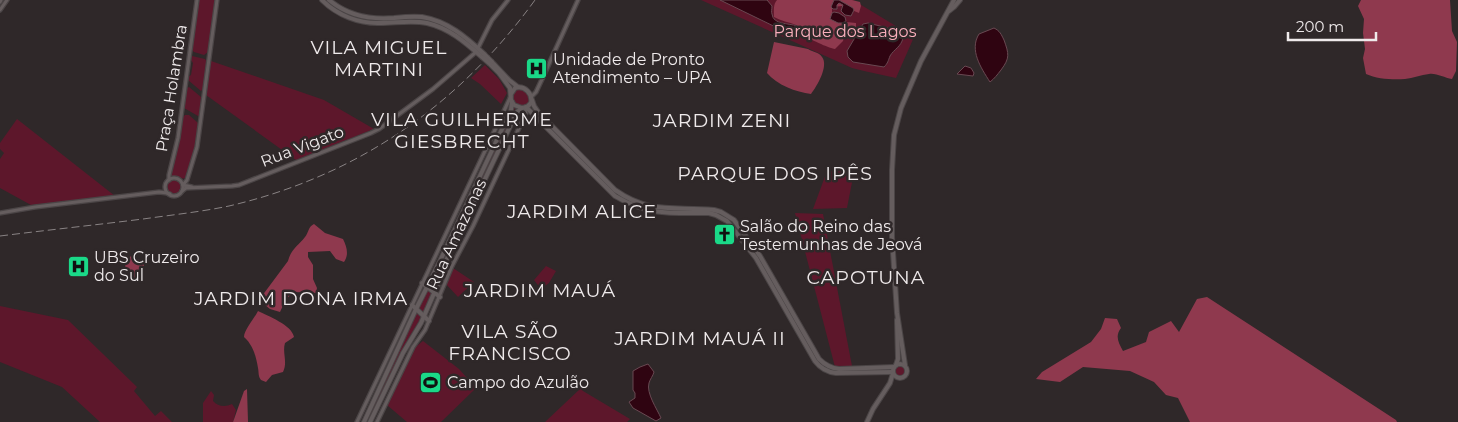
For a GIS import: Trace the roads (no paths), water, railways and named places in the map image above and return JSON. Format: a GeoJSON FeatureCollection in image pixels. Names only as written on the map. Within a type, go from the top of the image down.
{"type":"FeatureCollection","features":[{"type":"Feature","properties":{"kind":"main road"},"geometry":{"type":"LineString","coordinates":[[322,0],[337,11],[357,20],[375,23],[418,22],[438,27],[455,35],[477,50]]}},
{"type":"Feature","properties":{"kind":"main road"},"geometry":{"type":"LineString","coordinates":[[329,0],[357,16],[370,19],[421,17],[434,20],[456,30],[509,80],[529,92],[538,112],[622,195],[656,208],[722,217],[733,227],[762,266],[823,364],[832,368],[894,369]]}},
{"type":"Feature","properties":{"kind":"main road"},"geometry":{"type":"LineString","coordinates":[[890,382],[903,378],[907,374],[908,369],[905,365],[897,313],[891,211],[894,135],[901,108],[911,84],[954,0]]}},
{"type":"Feature","properties":{"kind":"main road"},"geometry":{"type":"LineString","coordinates":[[947,12],[960,0]]}},
{"type":"Feature","properties":{"kind":"main road"},"geometry":{"type":"LineString","coordinates":[[491,63],[506,82],[511,98],[517,107],[524,108],[616,196],[625,202],[649,211],[707,209],[722,212],[734,220],[764,261],[776,288],[818,366],[829,372],[894,369],[901,363],[905,365]]}},
{"type":"Feature","properties":{"kind":"main road"},"geometry":{"type":"LineString","coordinates":[[364,422],[416,308],[424,284],[440,260],[511,110],[511,98],[518,87]]}},
{"type":"Feature","properties":{"kind":"main road"},"geometry":{"type":"LineString","coordinates":[[370,422],[403,353],[424,316],[445,263],[517,112],[530,105],[532,98]]}},
{"type":"Feature","properties":{"kind":"main road"},"geometry":{"type":"LineString","coordinates":[[745,243],[747,242],[753,246]]}},
{"type":"Feature","properties":{"kind":"main road"},"geometry":{"type":"LineString","coordinates":[[424,284],[440,297]]}},
{"type":"Feature","properties":{"kind":"main road"},"geometry":{"type":"LineString","coordinates":[[412,305],[429,321]]}},
{"type":"Feature","properties":{"kind":"main road"},"geometry":{"type":"LineString","coordinates":[[867,422],[890,382],[898,359],[897,313]]}},
{"type":"Feature","properties":{"kind":"main road"},"geometry":{"type":"LineString","coordinates":[[804,340],[810,342]]}},
{"type":"Feature","properties":{"kind":"main road"},"geometry":{"type":"LineString","coordinates":[[894,369],[895,375],[900,378]]}},
{"type":"Feature","properties":{"kind":"street"},"geometry":{"type":"LineString","coordinates":[[0,10],[7,0]]}},
{"type":"Feature","properties":{"kind":"street","name":"Praça Holambra"},"geometry":{"type":"LineString","coordinates":[[169,180],[168,176],[179,132],[197,0]]}},
{"type":"Feature","properties":{"kind":"street","name":"Praça Holambra"},"geometry":{"type":"LineString","coordinates":[[183,184],[188,176],[197,147],[217,0]]}},
{"type":"Feature","properties":{"kind":"street","name":"Rua Vigato"},"geometry":{"type":"LineString","coordinates":[[200,188],[239,185],[379,129],[433,89],[477,50],[492,20],[508,0]]}},
{"type":"Feature","properties":{"kind":"street"},"geometry":{"type":"LineString","coordinates":[[532,98],[578,0]]}},
{"type":"Feature","properties":{"kind":"street"},"geometry":{"type":"LineString","coordinates":[[357,422],[412,305],[424,284],[506,103],[511,98]]}},
{"type":"Feature","properties":{"kind":"street","name":"Rua Amazonas"},"geometry":{"type":"LineString","coordinates":[[377,422],[413,347],[429,321],[452,266],[526,113],[524,108]]}},
{"type":"Feature","properties":{"kind":"street"},"geometry":{"type":"LineString","coordinates":[[180,180],[188,176]]}},
{"type":"Feature","properties":{"kind":"street"},"geometry":{"type":"LineString","coordinates":[[159,192],[162,191],[169,180],[174,178],[180,180],[183,184],[200,188]]}},
{"type":"Feature","properties":{"kind":"street"},"geometry":{"type":"LineString","coordinates":[[182,192],[183,184]]}},
{"type":"Feature","properties":{"kind":"street"},"geometry":{"type":"LineString","coordinates":[[166,186],[170,194]]}},
{"type":"Feature","properties":{"kind":"street"},"geometry":{"type":"LineString","coordinates":[[0,212],[159,192],[175,195],[186,188],[200,188]]}},
{"type":"Feature","properties":{"kind":"railway"},"geometry":{"type":"LineString","coordinates":[[0,236],[143,219],[229,206],[276,193],[320,176],[362,156],[401,132],[438,104],[473,73],[505,38],[535,0]]}},
{"type":"Feature","properties":{"kind":"place","name":"Unidade de Pronto Atendimento – UPA"},"geometry":{"type":"Point","coordinates":[537,68]}},
{"type":"Feature","properties":{"kind":"place","name":"Salão do Reino das Testemunhas de Jeová"},"geometry":{"type":"Point","coordinates":[724,235]}},
{"type":"Feature","properties":{"kind":"place","name":"UBS Cruzeiro do Sul"},"geometry":{"type":"Point","coordinates":[78,266]}},
{"type":"Feature","properties":{"kind":"place","name":"Campo do Azulão"},"geometry":{"type":"Point","coordinates":[431,382]}},
{"type":"Feature","properties":{"kind":"district","name":"VILA MIGUEL MARTINI"},"geometry":{"type":"Point","coordinates":[379,58]}},
{"type":"Feature","properties":{"kind":"district","name":"JARDIM ZENI"},"geometry":{"type":"Point","coordinates":[722,120]}},
{"type":"Feature","properties":{"kind":"district","name":"VILA GUILHERME GIESBRECHT"},"geometry":{"type":"Point","coordinates":[462,130]}},
{"type":"Feature","properties":{"kind":"district","name":"PARQUE DOS IPÊS"},"geometry":{"type":"Point","coordinates":[775,173]}},
{"type":"Feature","properties":{"kind":"district","name":"JARDIM ALICE"},"geometry":{"type":"Point","coordinates":[582,211]}},
{"type":"Feature","properties":{"kind":"district","name":"CAPOTUNA"},"geometry":{"type":"Point","coordinates":[866,277]}},
{"type":"Feature","properties":{"kind":"district","name":"JARDIM MAUÁ"},"geometry":{"type":"Point","coordinates":[540,290]}},
{"type":"Feature","properties":{"kind":"district","name":"JARDIM DONA IRMA"},"geometry":{"type":"Point","coordinates":[301,298]}},
{"type":"Feature","properties":{"kind":"district","name":"JARDIM MAUÁ II"},"geometry":{"type":"Point","coordinates":[700,338]}},
{"type":"Feature","properties":{"kind":"district","name":"VILA SÃO FRANCISCO"},"geometry":{"type":"Point","coordinates":[510,342]}},
{"type":"Feature","properties":{"kind":"park label","name":"Parque dos Lagos"},"geometry":{"type":"Point","coordinates":[845,31]}}]}
